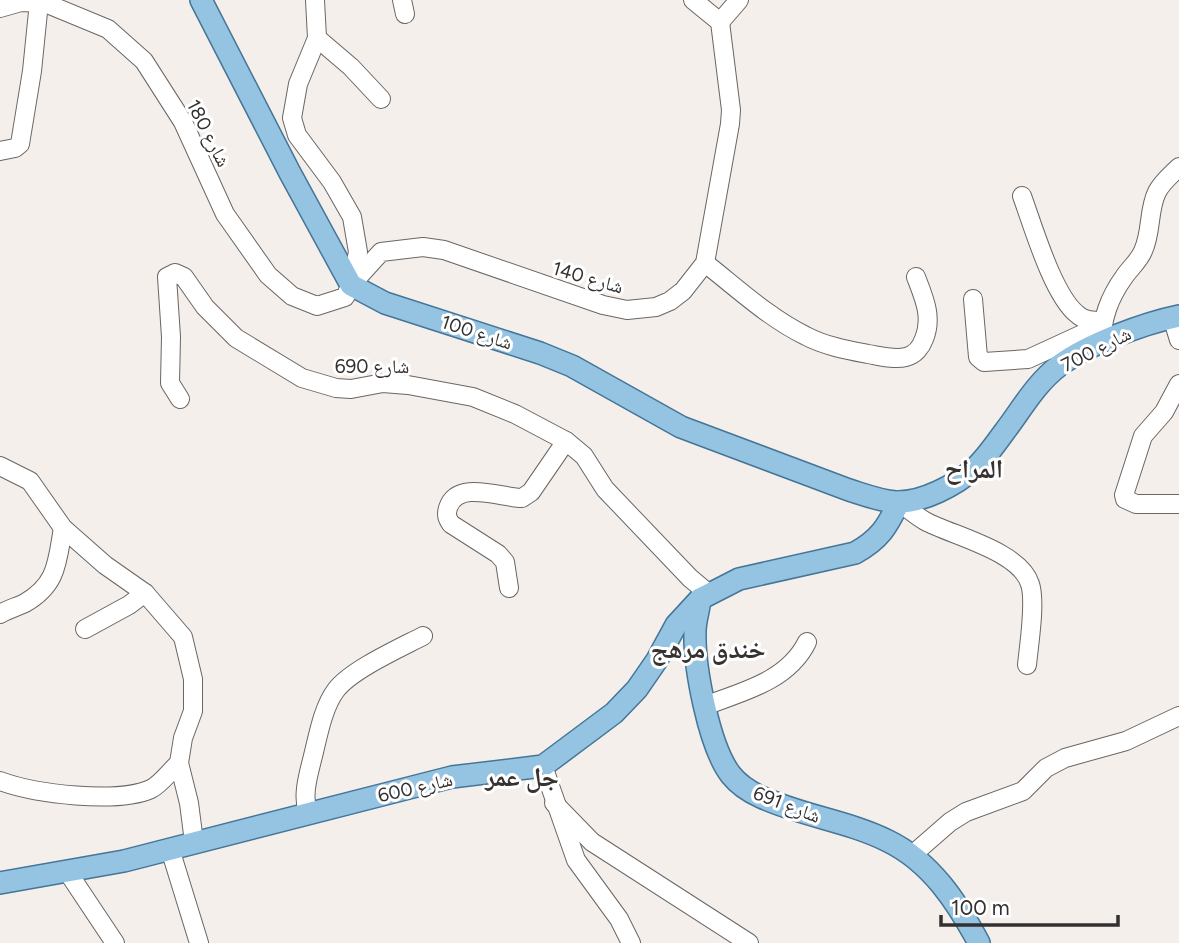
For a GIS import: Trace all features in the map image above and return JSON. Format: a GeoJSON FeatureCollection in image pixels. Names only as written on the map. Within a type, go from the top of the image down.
{"type":"FeatureCollection","features":[{"type":"Feature","properties":{"kind":"main road"},"geometry":{"type":"LineString","coordinates":[[201,0],[351,285]]}},
{"type":"Feature","properties":{"kind":"main road","name":"شارع 100"},"geometry":{"type":"LineString","coordinates":[[351,285],[385,303],[540,353],[572,366],[681,427],[733,448],[849,490],[877,499],[899,502]]}},
{"type":"Feature","properties":{"kind":"main road","name":"شارع 700"},"geometry":{"type":"LineString","coordinates":[[899,502],[921,498],[939,490],[975,468],[1005,431],[1034,388],[1102,330],[1139,327],[1176,316]]}},
{"type":"Feature","properties":{"kind":"main road","name":"شارع 600"},"geometry":{"type":"LineString","coordinates":[[0,883],[124,861],[452,777],[543,766],[614,713],[637,689],[676,625],[705,597],[739,579],[855,553],[872,543],[886,528],[899,502]]}},
{"type":"Feature","properties":{"kind":"main road","name":"شارع 691"},"geometry":{"type":"LineString","coordinates":[[705,597],[695,631],[704,706],[720,756],[730,773],[741,786],[793,810],[889,841],[911,856],[937,878],[959,906],[979,943]]}},
{"type":"Feature","properties":{"kind":"street"},"geometry":{"type":"LineString","coordinates":[[315,0],[317,38],[298,84],[292,118],[297,135],[332,182],[352,216],[358,252],[351,285]]}},
{"type":"Feature","properties":{"kind":"street"},"geometry":{"type":"LineString","coordinates":[[693,0],[720,22],[732,110],[705,263],[807,337],[841,349],[894,358],[903,358],[915,352],[922,345],[929,324],[927,306],[916,277]]}},
{"type":"Feature","properties":{"kind":"street"},"geometry":{"type":"LineString","coordinates":[[720,22],[739,0]]}},
{"type":"Feature","properties":{"kind":"street","name":"شارع 180"},"geometry":{"type":"LineString","coordinates":[[0,8],[20,2],[39,2],[108,29],[145,61],[183,122],[225,214],[268,275],[292,296],[317,306],[345,297],[351,285]]}},
{"type":"Feature","properties":{"kind":"street"},"geometry":{"type":"LineString","coordinates":[[0,151],[15,148],[20,144],[32,71],[39,2]]}},
{"type":"Feature","properties":{"kind":"street"},"geometry":{"type":"LineString","coordinates":[[317,38],[351,67],[381,99]]}},
{"type":"Feature","properties":{"kind":"street"},"geometry":{"type":"LineString","coordinates":[[1102,330],[1115,290],[1144,250],[1156,194],[1163,182],[1179,167]]}},
{"type":"Feature","properties":{"kind":"street"},"geometry":{"type":"LineString","coordinates":[[1022,196],[1057,286],[1077,315],[1102,330]]}},
{"type":"Feature","properties":{"kind":"street","name":"شارع 140"},"geometry":{"type":"LineString","coordinates":[[351,285],[381,252],[423,247],[468,257],[556,291],[603,305],[642,310],[670,301],[705,263]]}},
{"type":"Feature","properties":{"kind":"street","name":"شارع 690"},"geometry":{"type":"LineString","coordinates":[[180,399],[170,383],[171,337],[167,277],[175,273],[184,277],[205,307],[236,338],[302,378],[336,388],[351,389],[383,383],[473,397],[515,414],[566,441],[584,456],[605,489],[705,597]]}},
{"type":"Feature","properties":{"kind":"street"},"geometry":{"type":"LineString","coordinates":[[973,299],[978,356],[984,362],[1028,359],[1102,330]]}},
{"type":"Feature","properties":{"kind":"street"},"geometry":{"type":"LineString","coordinates":[[1176,316],[1179,340]]}},
{"type":"Feature","properties":{"kind":"street"},"geometry":{"type":"LineString","coordinates":[[1179,384],[1164,412],[1143,436],[1124,495],[1129,502],[1136,504],[1179,504]]}},
{"type":"Feature","properties":{"kind":"street"},"geometry":{"type":"LineString","coordinates":[[509,588],[505,562],[498,554],[451,524],[447,519],[447,510],[450,503],[466,493],[476,491],[522,498],[531,492],[566,441]]}},
{"type":"Feature","properties":{"kind":"street"},"geometry":{"type":"LineString","coordinates":[[0,466],[30,481],[63,528],[105,565],[145,593],[183,638],[193,678],[193,711],[183,738],[179,763],[189,803],[194,842]]}},
{"type":"Feature","properties":{"kind":"street"},"geometry":{"type":"LineString","coordinates":[[899,502],[923,520],[994,551],[1012,560],[1023,570],[1032,591],[1027,665]]}},
{"type":"Feature","properties":{"kind":"street"},"geometry":{"type":"LineString","coordinates":[[0,614],[11,607],[24,604],[44,588],[55,573],[63,528]]}},
{"type":"Feature","properties":{"kind":"street"},"geometry":{"type":"LineString","coordinates":[[85,629],[145,593]]}},
{"type":"Feature","properties":{"kind":"street"},"geometry":{"type":"LineString","coordinates":[[308,814],[304,802],[307,780],[324,717],[336,689],[390,653],[423,636]]}},
{"type":"Feature","properties":{"kind":"street"},"geometry":{"type":"LineString","coordinates":[[704,706],[769,681],[800,657],[807,642]]}},
{"type":"Feature","properties":{"kind":"street"},"geometry":{"type":"LineString","coordinates":[[911,856],[950,822],[966,812],[1023,790],[1046,768],[1065,758],[1126,741],[1179,716]]}},
{"type":"Feature","properties":{"kind":"street"},"geometry":{"type":"LineString","coordinates":[[0,781],[63,796],[139,793],[154,787],[179,763]]}},
{"type":"Feature","properties":{"kind":"street"},"geometry":{"type":"LineString","coordinates":[[543,766],[576,860],[619,919],[631,943]]}},
{"type":"Feature","properties":{"kind":"street"},"geometry":{"type":"LineString","coordinates":[[554,803],[599,847],[749,943]]}},
{"type":"Feature","properties":{"kind":"street"},"geometry":{"type":"LineString","coordinates":[[170,849],[200,943]]}},
{"type":"Feature","properties":{"kind":"street"},"geometry":{"type":"LineString","coordinates":[[67,871],[115,943]]}},
{"type":"Feature","properties":{"kind":"district","name":"المراح"},"geometry":{"type":"Point","coordinates":[974,469]}},
{"type":"Feature","properties":{"kind":"district","name":"خندق مرهج"},"geometry":{"type":"Point","coordinates":[708,649]}},
{"type":"Feature","properties":{"kind":"district","name":"جل عمر"},"geometry":{"type":"Point","coordinates":[522,777]}}]}
